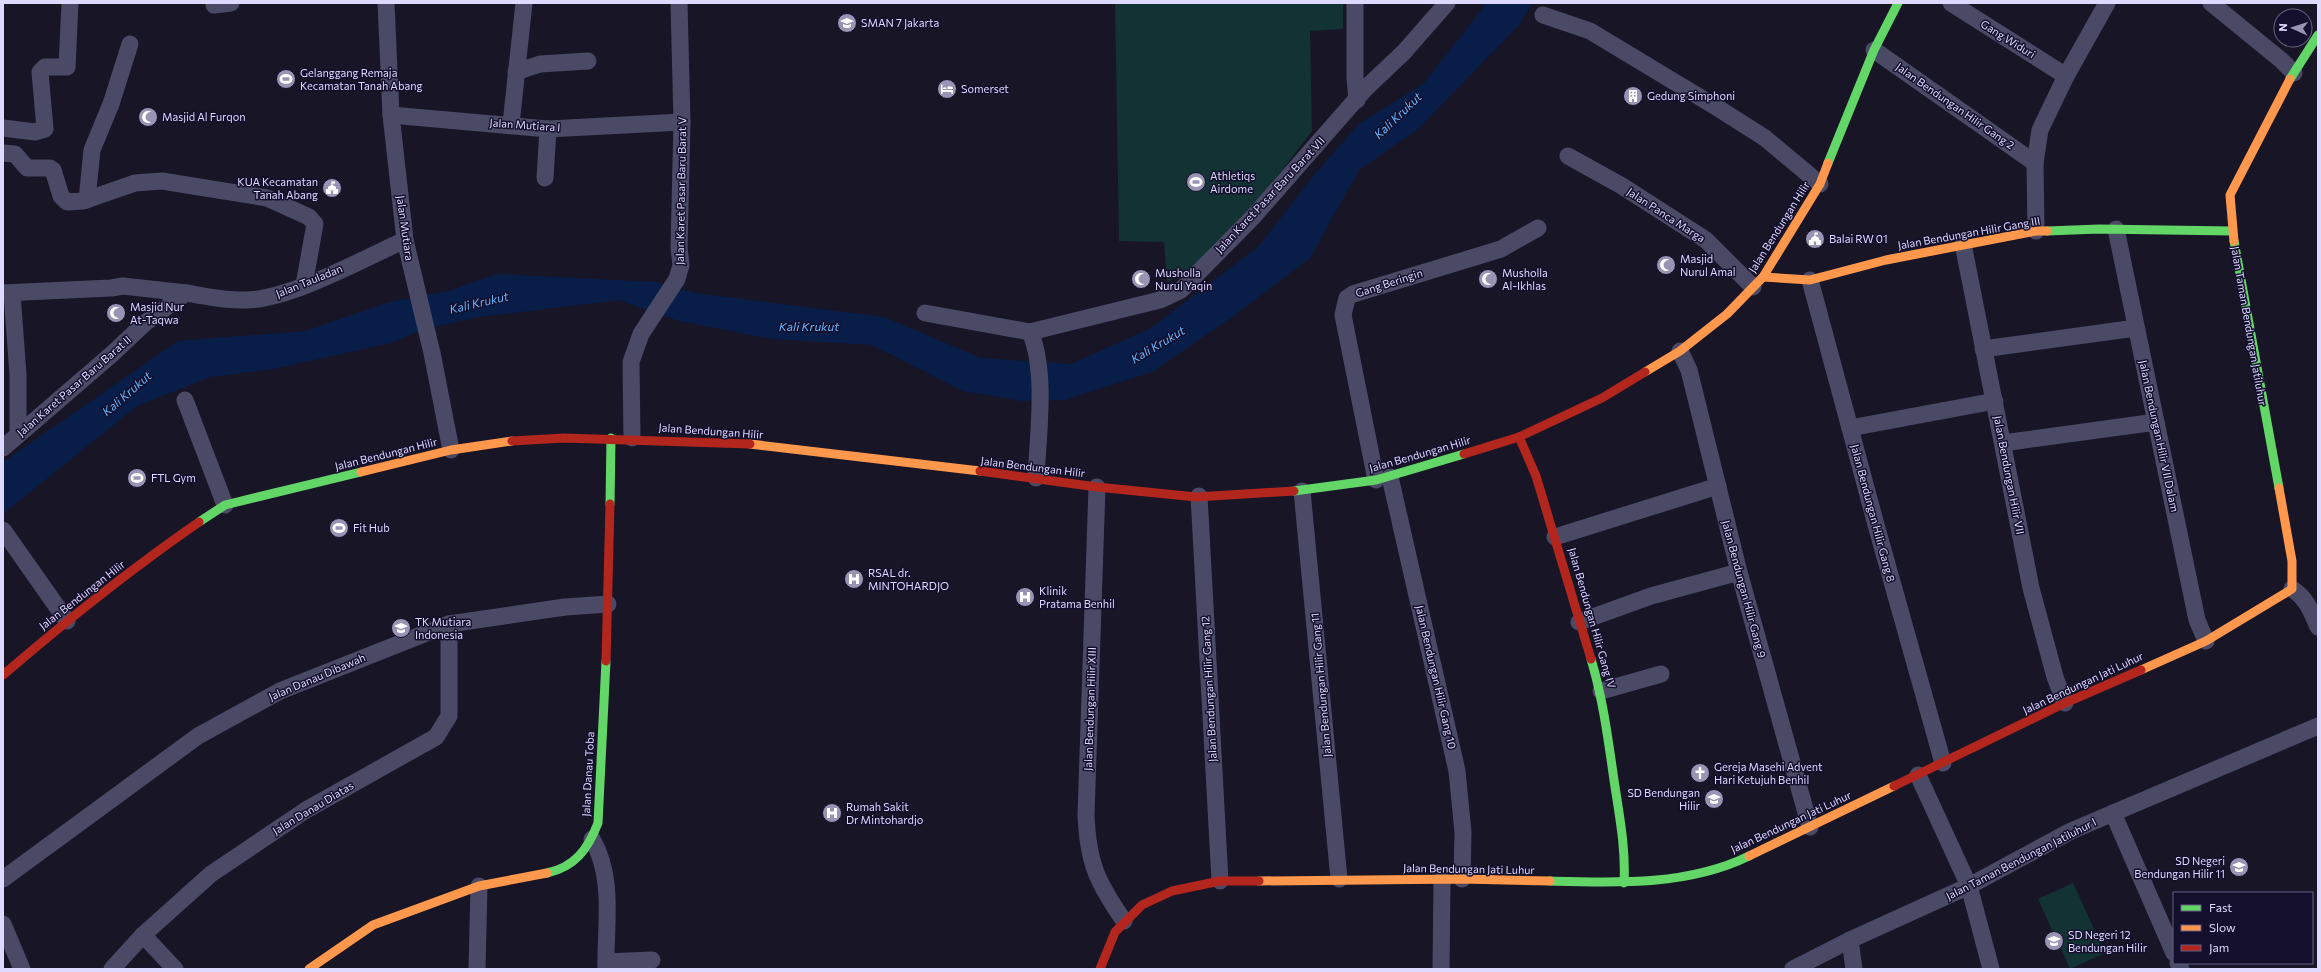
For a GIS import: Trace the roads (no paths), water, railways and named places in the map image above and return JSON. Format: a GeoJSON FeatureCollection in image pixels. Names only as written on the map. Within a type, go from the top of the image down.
{"type":"FeatureCollection","features":[{"type":"Feature","properties":{"kind":"street"},"geometry":{"type":"LineString","coordinates":[[3,128],[35,132],[45,129],[40,72],[45,67],[67,67],[70,3]]}},
{"type":"Feature","properties":{"kind":"street"},"geometry":{"type":"LineString","coordinates":[[214,5],[231,3]]}},
{"type":"Feature","properties":{"kind":"street","name":"Jalan Mutiara"},"geometry":{"type":"LineString","coordinates":[[386,3],[391,115],[405,240],[432,352],[451,450]]}},
{"type":"Feature","properties":{"kind":"street"},"geometry":{"type":"LineString","coordinates":[[511,124],[524,3]]}},
{"type":"Feature","properties":{"kind":"street","name":"Jalan Karet Pasar Baru Barat V"},"geometry":{"type":"LineString","coordinates":[[632,438],[631,362],[636,343],[653,319],[677,279],[681,265],[679,248],[682,122],[679,3]]}},
{"type":"Feature","properties":{"kind":"street"},"geometry":{"type":"LineString","coordinates":[[1355,3],[1355,78],[1357,100]]}},
{"type":"Feature","properties":{"kind":"street","name":"Jalan Karet Pasar Baru Barat VII"},"geometry":{"type":"LineString","coordinates":[[925,313],[1030,332],[1160,300],[1181,290],[1253,217],[1357,100],[1447,3]]}},
{"type":"Feature","properties":{"kind":"street","name":"Jalan Bendungan Hilir"},"geometry":{"type":"LineString","coordinates":[[3,675],[67,621],[156,552],[225,505],[451,450],[516,440],[564,438],[632,438],[739,443],[1036,478],[1097,487],[1199,496],[1302,490],[1383,478],[1519,437],[1602,398],[1680,351],[1727,314],[1758,282],[1820,184],[1874,50],[1898,3]]}},
{"type":"Feature","properties":{"kind":"street","name":"Gang Widuri"},"geometry":{"type":"LineString","coordinates":[[1951,3],[2066,76]]}},
{"type":"Feature","properties":{"kind":"street"},"geometry":{"type":"LineString","coordinates":[[2036,231],[2035,163],[2040,130],[2066,76],[2107,3]]}},
{"type":"Feature","properties":{"kind":"street"},"geometry":{"type":"LineString","coordinates":[[2211,3],[2281,60],[2294,73]]}},
{"type":"Feature","properties":{"kind":"street"},"geometry":{"type":"LineString","coordinates":[[1543,15],[1590,31],[1714,106],[1765,138],[1820,184]]}},
{"type":"Feature","properties":{"kind":"street","name":"Jalan Taman Bendungan Jatiluhur"},"geometry":{"type":"LineString","coordinates":[[2292,589],[2292,561],[2232,231],[2230,195],[2256,142],[2294,73],[2318,36]]}},
{"type":"Feature","properties":{"kind":"street"},"geometry":{"type":"LineString","coordinates":[[87,200],[92,150],[111,104],[130,44]]}},
{"type":"Feature","properties":{"kind":"street","name":"Jalan Bendungan Hilir Gang 2"},"geometry":{"type":"LineString","coordinates":[[1874,50],[2035,163]]}},
{"type":"Feature","properties":{"kind":"street"},"geometry":{"type":"LineString","coordinates":[[516,72],[540,64],[588,61]]}},
{"type":"Feature","properties":{"kind":"street","name":"Jalan Mutiara I"},"geometry":{"type":"LineString","coordinates":[[391,115],[548,128],[682,122]]}},
{"type":"Feature","properties":{"kind":"street"},"geometry":{"type":"LineString","coordinates":[[545,178],[548,128]]}},
{"type":"Feature","properties":{"kind":"street"},"geometry":{"type":"LineString","coordinates":[[3,153],[15,154],[27,168],[50,168],[53,170],[61,196],[65,202],[87,200],[135,183],[162,181],[252,193],[268,198],[309,217],[315,224],[304,285]]}},
{"type":"Feature","properties":{"kind":"street","name":"Jalan Panca Marga"},"geometry":{"type":"LineString","coordinates":[[1568,156],[1622,186],[1706,240],[1758,282]]}},
{"type":"Feature","properties":{"kind":"street","name":"Gang Beringin"},"geometry":{"type":"LineString","coordinates":[[1383,478],[1343,315],[1347,298],[1353,294],[1398,279],[1501,249],[1538,228]]}},
{"type":"Feature","properties":{"kind":"street","name":"Jalan Bendungan Hilir Gang III"},"geometry":{"type":"LineString","coordinates":[[1758,282],[1810,280],[1886,260],[2036,231],[2116,229],[2232,231]]}},
{"type":"Feature","properties":{"kind":"street","name":"Jalan Bendungan Hilir VII Dalam"},"geometry":{"type":"LineString","coordinates":[[2116,229],[2197,620],[2206,640]]}},
{"type":"Feature","properties":{"kind":"street","name":"Jalan Tauladan"},"geometry":{"type":"LineString","coordinates":[[7,293],[111,288],[123,286],[246,300],[274,296],[304,285],[405,240]]}},
{"type":"Feature","properties":{"kind":"street","name":"Jalan Bendungan Hilir VII"},"geometry":{"type":"LineString","coordinates":[[1963,244],[2032,588],[2055,677],[2066,703]]}},
{"type":"Feature","properties":{"kind":"street","name":"Jalan Bendungan Hilir Gang 8"},"geometry":{"type":"LineString","coordinates":[[1810,280],[1943,763]]}},
{"type":"Feature","properties":{"kind":"street"},"geometry":{"type":"LineString","coordinates":[[7,293],[18,375],[18,434]]}},
{"type":"Feature","properties":{"kind":"street","name":"Jalan Karet Pasar Baru Barat II"},"geometry":{"type":"LineString","coordinates":[[3,448],[112,354],[145,323],[186,293]]}},
{"type":"Feature","properties":{"kind":"street"},"geometry":{"type":"LineString","coordinates":[[1983,349],[2136,328]]}},
{"type":"Feature","properties":{"kind":"street"},"geometry":{"type":"LineString","coordinates":[[1030,332],[1036,346],[1038,360],[1040,415],[1036,478]]}},
{"type":"Feature","properties":{"kind":"street","name":"Jalan Bendungan Hilir Gang 9"},"geometry":{"type":"LineString","coordinates":[[1680,351],[1689,370],[1739,572],[1810,827]]}},
{"type":"Feature","properties":{"kind":"street"},"geometry":{"type":"LineString","coordinates":[[185,400],[225,505]]}},
{"type":"Feature","properties":{"kind":"street"},"geometry":{"type":"LineString","coordinates":[[1850,428],[1995,401]]}},
{"type":"Feature","properties":{"kind":"street"},"geometry":{"type":"LineString","coordinates":[[2003,444],[2156,422]]}},
{"type":"Feature","properties":{"kind":"street","name":"Jalan Bendungan Hilir Gang IV"},"geometry":{"type":"LineString","coordinates":[[1519,437],[1536,476],[1579,622],[1592,655],[1601,691],[1622,833],[1625,866],[1624,884]]}},
{"type":"Feature","properties":{"kind":"street","name":"Jalan Danau Toba"},"geometry":{"type":"LineString","coordinates":[[309,969],[373,924],[480,886],[555,871],[582,855],[592,839],[598,823],[608,604],[612,438]]}},
{"type":"Feature","properties":{"kind":"street","name":"Jalan Bendungan Hilir Gang 10"},"geometry":{"type":"LineString","coordinates":[[1383,478],[1457,771],[1463,832],[1462,879]]}},
{"type":"Feature","properties":{"kind":"street"},"geometry":{"type":"LineString","coordinates":[[1555,537],[1718,486]]}},
{"type":"Feature","properties":{"kind":"street","name":"Jalan Bendungan Hilir XIII"},"geometry":{"type":"LineString","coordinates":[[1097,487],[1086,814],[1087,840],[1090,860],[1097,879],[1124,921]]}},
{"type":"Feature","properties":{"kind":"street","name":"Jalan Bendungan Hilir Gang 11"},"geometry":{"type":"LineString","coordinates":[[1302,490],[1339,879]]}},
{"type":"Feature","properties":{"kind":"street","name":"Jalan Bendungan Hilir Gang 12"},"geometry":{"type":"LineString","coordinates":[[1199,496],[1220,881]]}},
{"type":"Feature","properties":{"kind":"street"},"geometry":{"type":"LineString","coordinates":[[5,533],[67,621]]}},
{"type":"Feature","properties":{"kind":"street"},"geometry":{"type":"LineString","coordinates":[[1579,622],[1651,596],[1739,572]]}},
{"type":"Feature","properties":{"kind":"street"},"geometry":{"type":"LineString","coordinates":[[2292,589],[2314,607],[2318,627]]}},
{"type":"Feature","properties":{"kind":"street","name":"Jalan Bendungan Jati Luhur"},"geometry":{"type":"LineString","coordinates":[[1100,969],[1115,932],[1124,921],[1142,905],[1172,891],[1220,881],[1462,879],[1624,884],[1706,872],[1746,858],[2066,703],[2206,640],[2292,589]]}},
{"type":"Feature","properties":{"kind":"street","name":"Jalan Danau Dibawah"},"geometry":{"type":"LineString","coordinates":[[3,879],[198,736],[280,691],[449,624],[565,608],[608,604]]}},
{"type":"Feature","properties":{"kind":"street","name":"Jalan Danau Diatas"},"geometry":{"type":"LineString","coordinates":[[112,969],[143,935],[210,874],[306,810],[436,737],[449,716],[449,624]]}},
{"type":"Feature","properties":{"kind":"street"},"geometry":{"type":"LineString","coordinates":[[1601,691],[1661,674]]}},
{"type":"Feature","properties":{"kind":"street","name":"Jalan Taman Bendungan Jatiluhur I"},"geometry":{"type":"LineString","coordinates":[[1793,969],[1850,940],[1969,886],[2071,831],[2318,726]]}},
{"type":"Feature","properties":{"kind":"street"},"geometry":{"type":"LineString","coordinates":[[1918,775],[1969,886],[1991,969]]}},
{"type":"Feature","properties":{"kind":"street"},"geometry":{"type":"LineString","coordinates":[[2113,813],[2173,951]]}},
{"type":"Feature","properties":{"kind":"street"},"geometry":{"type":"LineString","coordinates":[[592,839],[601,854],[606,880],[606,965],[652,960]]}},
{"type":"Feature","properties":{"kind":"street"},"geometry":{"type":"LineString","coordinates":[[1441,969],[1442,880]]}},
{"type":"Feature","properties":{"kind":"street"},"geometry":{"type":"LineString","coordinates":[[477,969],[480,886]]}},
{"type":"Feature","properties":{"kind":"street"},"geometry":{"type":"LineString","coordinates":[[3,924],[22,969]]}},
{"type":"Feature","properties":{"kind":"street"},"geometry":{"type":"LineString","coordinates":[[143,935],[175,969]]}},
{"type":"Feature","properties":{"kind":"street"},"geometry":{"type":"LineString","coordinates":[[1850,940],[1854,969]]}},
{"type":"Feature","properties":{"kind":"water","name":"Kali Krukut"},"geometry":{"type":"Polygon","coordinates":[[[1487,3],[1532,3],[1520,24],[1417,130],[1359,170],[1310,258],[1231,318],[1152,372],[1064,400],[1021,401],[963,391],[872,345],[772,339],[679,321],[619,300],[479,317],[424,329],[391,343],[273,369],[210,377],[137,406],[3,514],[3,462],[178,341],[305,331],[389,302],[449,291],[496,274],[657,282],[695,293],[884,317],[981,358],[1071,364],[1151,328],[1259,246],[1314,175],[1359,124],[1423,84],[1487,3]]]}},
{"type":"Feature","properties":{"kind":"place","name":"SMAN 7 Jakarta"},"geometry":{"type":"Point","coordinates":[847,23]}},
{"type":"Feature","properties":{"kind":"place","name":"Gelanggang Remaja Kecamatan Tanah Abang"},"geometry":{"type":"Point","coordinates":[286,79]}},
{"type":"Feature","properties":{"kind":"place","name":"Somerset"},"geometry":{"type":"Point","coordinates":[947,89]}},
{"type":"Feature","properties":{"kind":"place","name":"Gedung Simphoni"},"geometry":{"type":"Point","coordinates":[1633,96]}},
{"type":"Feature","properties":{"kind":"place","name":"Masjid Al Furqon"},"geometry":{"type":"Point","coordinates":[148,117]}},
{"type":"Feature","properties":{"kind":"place","name":"Athletiqs Airdome"},"geometry":{"type":"Point","coordinates":[1196,182]}},
{"type":"Feature","properties":{"kind":"place","name":"KUA Kecamatan Tanah Abang"},"geometry":{"type":"Point","coordinates":[332,188]}},
{"type":"Feature","properties":{"kind":"place","name":"Balai RW 01"},"geometry":{"type":"Point","coordinates":[1815,239]}},
{"type":"Feature","properties":{"kind":"place","name":"Masjid Nurul Amal"},"geometry":{"type":"Point","coordinates":[1666,265]}},
{"type":"Feature","properties":{"kind":"place","name":"Musholla Nurul Yaqin"},"geometry":{"type":"Point","coordinates":[1141,279]}},
{"type":"Feature","properties":{"kind":"place","name":"Musholla Al-Ikhlas"},"geometry":{"type":"Point","coordinates":[1488,279]}},
{"type":"Feature","properties":{"kind":"place","name":"Masjid Nur At-Taqwa"},"geometry":{"type":"Point","coordinates":[116,313]}},
{"type":"Feature","properties":{"kind":"place","name":"FTL Gym"},"geometry":{"type":"Point","coordinates":[137,478]}},
{"type":"Feature","properties":{"kind":"place","name":"Fit Hub"},"geometry":{"type":"Point","coordinates":[339,528]}},
{"type":"Feature","properties":{"kind":"place","name":"RSAL dr. MINTOHARDJO"},"geometry":{"type":"Point","coordinates":[854,579]}},
{"type":"Feature","properties":{"kind":"place","name":"Klinik Pratama Benhil"},"geometry":{"type":"Point","coordinates":[1025,597]}},
{"type":"Feature","properties":{"kind":"place","name":"TK Mutiara Indonesia"},"geometry":{"type":"Point","coordinates":[401,628]}},
{"type":"Feature","properties":{"kind":"place","name":"Gereja Masehi Advent Hari Ketujuh Benhil"},"geometry":{"type":"Point","coordinates":[1700,773]}},
{"type":"Feature","properties":{"kind":"place","name":"SD Bendungan Hilir"},"geometry":{"type":"Point","coordinates":[1714,799]}},
{"type":"Feature","properties":{"kind":"place","name":"Rumah Sakit Dr Mintohardjo"},"geometry":{"type":"Point","coordinates":[832,813]}},
{"type":"Feature","properties":{"kind":"place","name":"SD Negeri Bendungan Hilir 11"},"geometry":{"type":"Point","coordinates":[2239,867]}},
{"type":"Feature","properties":{"kind":"place","name":"SD Negeri 12 Bendungan Hilir"},"geometry":{"type":"Point","coordinates":[2054,941]}}]}
